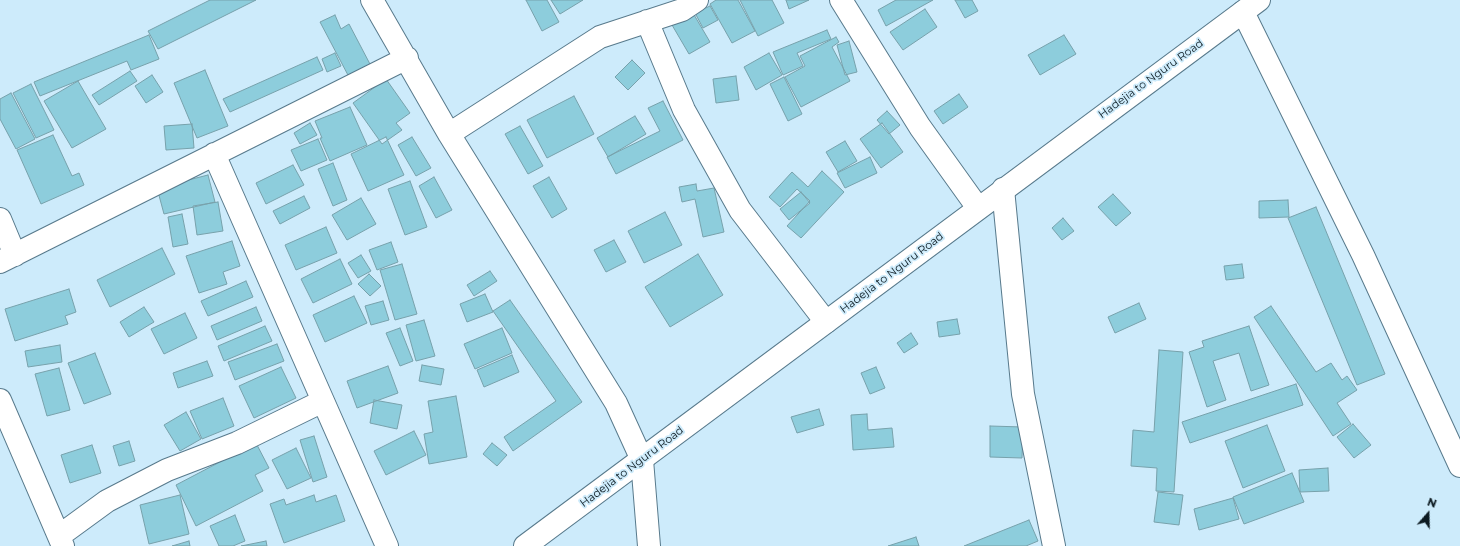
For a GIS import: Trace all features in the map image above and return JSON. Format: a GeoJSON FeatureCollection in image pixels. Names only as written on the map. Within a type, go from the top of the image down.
{"type":"FeatureCollection","features":[{"type":"Feature","properties":{"kind":"street"},"geometry":{"type":"LineString","coordinates":[[372,0],[407,58],[449,134],[616,403],[642,460],[649,546]]}},
{"type":"Feature","properties":{"kind":"street"},"geometry":{"type":"LineString","coordinates":[[449,134],[600,37],[682,10],[697,0]]}},
{"type":"Feature","properties":{"kind":"street"},"geometry":{"type":"LineString","coordinates":[[841,0],[920,127],[978,208]]}},
{"type":"Feature","properties":{"kind":"street"},"geometry":{"type":"LineString","coordinates":[[1251,6],[1460,466]]}},
{"type":"Feature","properties":{"kind":"street","name":"Hadejia to Nguru Road"},"geometry":{"type":"LineString","coordinates":[[525,546],[1251,6]]}},
{"type":"Feature","properties":{"kind":"street"},"geometry":{"type":"LineString","coordinates":[[647,21],[684,110],[740,210],[826,322]]}},
{"type":"Feature","properties":{"kind":"street"},"geometry":{"type":"LineString","coordinates":[[0,219],[8,259],[407,58]]}},
{"type":"Feature","properties":{"kind":"street"},"geometry":{"type":"LineString","coordinates":[[214,154],[387,546]]}},
{"type":"Feature","properties":{"kind":"street"},"geometry":{"type":"LineString","coordinates":[[1003,189],[1023,394],[1054,546]]}},
{"type":"Feature","properties":{"kind":"street"},"geometry":{"type":"LineString","coordinates":[[0,400],[61,541],[107,501],[167,470],[237,442],[323,401]]}},
{"type":"Feature","properties":{"kind":"building"},"geometry":{"type":"Polygon","coordinates":[[[210,0],[256,0],[158,49],[148,31],[210,0]]]}},
{"type":"Feature","properties":{"kind":"building"},"geometry":{"type":"Polygon","coordinates":[[[526,0],[547,0],[559,22],[542,31],[526,0]]]}},
{"type":"Feature","properties":{"kind":"building"},"geometry":{"type":"Polygon","coordinates":[[[551,0],[583,0],[560,14],[551,0]]]}},
{"type":"Feature","properties":{"kind":"building"},"geometry":{"type":"Polygon","coordinates":[[[716,0],[738,0],[755,31],[732,43],[710,4],[716,0]]]}},
{"type":"Feature","properties":{"kind":"building"},"geometry":{"type":"Polygon","coordinates":[[[740,0],[772,0],[784,23],[758,36],[740,0]]]}},
{"type":"Feature","properties":{"kind":"building"},"geometry":{"type":"Polygon","coordinates":[[[786,0],[809,0],[789,9],[786,0]]]}},
{"type":"Feature","properties":{"kind":"building"},"geometry":{"type":"Polygon","coordinates":[[[896,0],[933,0],[886,26],[878,10],[896,0]]]}},
{"type":"Feature","properties":{"kind":"building"},"geometry":{"type":"Polygon","coordinates":[[[955,0],[972,0],[978,11],[965,18],[955,0]]]}},
{"type":"Feature","properties":{"kind":"building"},"geometry":{"type":"Polygon","coordinates":[[[710,6],[718,20],[703,28],[695,13],[710,6]]]}},
{"type":"Feature","properties":{"kind":"building"},"geometry":{"type":"Polygon","coordinates":[[[925,9],[937,27],[903,50],[890,32],[925,9]]]}},
{"type":"Feature","properties":{"kind":"building"},"geometry":{"type":"Polygon","coordinates":[[[693,13],[710,42],[689,54],[672,25],[693,13]]]}},
{"type":"Feature","properties":{"kind":"building"},"geometry":{"type":"Polygon","coordinates":[[[335,15],[341,29],[349,24],[371,66],[349,77],[320,22],[335,15]]]}},
{"type":"Feature","properties":{"kind":"building"},"geometry":{"type":"Polygon","coordinates":[[[827,30],[831,39],[797,53],[803,66],[783,75],[773,52],[827,30]]]}},
{"type":"Feature","properties":{"kind":"building"},"geometry":{"type":"Polygon","coordinates":[[[149,35],[159,59],[131,70],[127,61],[40,96],[34,82],[149,35]]]}},
{"type":"Feature","properties":{"kind":"building"},"geometry":{"type":"Polygon","coordinates":[[[1064,35],[1076,54],[1040,75],[1028,55],[1064,35]]]}},
{"type":"Feature","properties":{"kind":"building"},"geometry":{"type":"Polygon","coordinates":[[[836,37],[839,42],[832,47],[850,81],[801,107],[785,77],[805,66],[800,56],[836,37]]]}},
{"type":"Feature","properties":{"kind":"building"},"geometry":{"type":"Polygon","coordinates":[[[849,41],[857,72],[845,75],[837,45],[849,41]]]}},
{"type":"Feature","properties":{"kind":"building"},"geometry":{"type":"Polygon","coordinates":[[[335,53],[341,66],[327,72],[322,59],[335,53]]]}},
{"type":"Feature","properties":{"kind":"building"},"geometry":{"type":"Polygon","coordinates":[[[769,53],[782,75],[756,90],[744,67],[769,53]]]}},
{"type":"Feature","properties":{"kind":"building"},"geometry":{"type":"Polygon","coordinates":[[[317,57],[323,70],[230,112],[223,99],[317,57]]]}},
{"type":"Feature","properties":{"kind":"building"},"geometry":{"type":"Polygon","coordinates":[[[632,60],[645,73],[628,90],[615,77],[632,60]]]}},
{"type":"Feature","properties":{"kind":"building"},"geometry":{"type":"Polygon","coordinates":[[[205,70],[228,126],[197,138],[174,83],[205,70]]]}},
{"type":"Feature","properties":{"kind":"building"},"geometry":{"type":"Polygon","coordinates":[[[130,71],[137,81],[99,105],[92,95],[130,71]]]}},
{"type":"Feature","properties":{"kind":"building"},"geometry":{"type":"Polygon","coordinates":[[[152,75],[163,92],[146,103],[135,86],[152,75]]]}},
{"type":"Feature","properties":{"kind":"building"},"geometry":{"type":"Polygon","coordinates":[[[736,76],[739,100],[716,103],[713,79],[736,76]]]}},
{"type":"Feature","properties":{"kind":"building"},"geometry":{"type":"Polygon","coordinates":[[[784,77],[802,114],[788,121],[770,84],[784,77]]]}},
{"type":"Feature","properties":{"kind":"building"},"geometry":{"type":"Polygon","coordinates":[[[386,79],[410,113],[396,123],[402,130],[382,144],[353,103],[386,79]]]}},
{"type":"Feature","properties":{"kind":"building"},"geometry":{"type":"Polygon","coordinates":[[[78,81],[106,129],[72,148],[44,101],[78,81]]]}},
{"type":"Feature","properties":{"kind":"building"},"geometry":{"type":"Polygon","coordinates":[[[31,84],[54,130],[36,138],[13,93],[31,84]]]}},
{"type":"Feature","properties":{"kind":"building"},"geometry":{"type":"Polygon","coordinates":[[[11,93],[35,139],[16,149],[0,119],[0,99],[11,93]]]}},
{"type":"Feature","properties":{"kind":"building"},"geometry":{"type":"Polygon","coordinates":[[[959,94],[968,107],[943,124],[934,111],[959,94]]]}},
{"type":"Feature","properties":{"kind":"building"},"geometry":{"type":"Polygon","coordinates":[[[574,96],[594,134],[547,158],[527,120],[574,96]]]}},
{"type":"Feature","properties":{"kind":"building"},"geometry":{"type":"Polygon","coordinates":[[[663,101],[683,140],[616,174],[607,157],[660,131],[648,108],[663,101]]]}},
{"type":"Feature","properties":{"kind":"building"},"geometry":{"type":"Polygon","coordinates":[[[350,107],[367,145],[330,161],[320,138],[322,138],[315,121],[350,107]]]}},
{"type":"Feature","properties":{"kind":"building"},"geometry":{"type":"Polygon","coordinates":[[[887,111],[900,125],[889,134],[877,120],[887,111]]]}},
{"type":"Feature","properties":{"kind":"building"},"geometry":{"type":"Polygon","coordinates":[[[635,116],[646,134],[608,157],[597,138],[635,116]]]}},
{"type":"Feature","properties":{"kind":"building"},"geometry":{"type":"Polygon","coordinates":[[[310,123],[317,135],[300,144],[294,133],[310,123]]]}},
{"type":"Feature","properties":{"kind":"building"},"geometry":{"type":"Polygon","coordinates":[[[882,123],[903,152],[881,168],[860,139],[882,123]]]}},
{"type":"Feature","properties":{"kind":"building"},"geometry":{"type":"Polygon","coordinates":[[[192,124],[194,148],[166,150],[164,126],[192,124]]]}},
{"type":"Feature","properties":{"kind":"building"},"geometry":{"type":"Polygon","coordinates":[[[520,126],[543,166],[528,174],[505,134],[520,126]]]}},
{"type":"Feature","properties":{"kind":"building"},"geometry":{"type":"Polygon","coordinates":[[[53,135],[72,176],[79,173],[84,185],[41,204],[17,150],[53,135]]]}},
{"type":"Feature","properties":{"kind":"building"},"geometry":{"type":"Polygon","coordinates":[[[386,137],[404,175],[368,191],[351,154],[386,137]]]}},
{"type":"Feature","properties":{"kind":"building"},"geometry":{"type":"Polygon","coordinates":[[[412,137],[431,168],[416,176],[398,145],[412,137]]]}},
{"type":"Feature","properties":{"kind":"building"},"geometry":{"type":"Polygon","coordinates":[[[318,139],[327,160],[301,171],[291,150],[318,139]]]}},
{"type":"Feature","properties":{"kind":"building"},"geometry":{"type":"Polygon","coordinates":[[[845,141],[857,161],[838,172],[826,152],[845,141]]]}},
{"type":"Feature","properties":{"kind":"building"},"geometry":{"type":"Polygon","coordinates":[[[870,157],[877,173],[845,188],[837,173],[870,157]]]}},
{"type":"Feature","properties":{"kind":"building"},"geometry":{"type":"Polygon","coordinates":[[[333,163],[347,200],[333,206],[318,169],[333,163]]]}},
{"type":"Feature","properties":{"kind":"building"},"geometry":{"type":"Polygon","coordinates":[[[293,165],[304,185],[266,204],[256,183],[293,165]]]}},
{"type":"Feature","properties":{"kind":"building"},"geometry":{"type":"Polygon","coordinates":[[[822,171],[844,192],[801,238],[787,226],[810,201],[797,189],[780,207],[769,197],[792,172],[808,187],[822,171]]]}},
{"type":"Feature","properties":{"kind":"building"},"geometry":{"type":"Polygon","coordinates":[[[208,175],[215,202],[164,214],[157,188],[208,175]]]}},
{"type":"Feature","properties":{"kind":"building"},"geometry":{"type":"Polygon","coordinates":[[[434,177],[452,210],[436,218],[419,186],[434,177]]]}},
{"type":"Feature","properties":{"kind":"building"},"geometry":{"type":"Polygon","coordinates":[[[549,177],[567,209],[552,218],[533,186],[549,177]]]}},
{"type":"Feature","properties":{"kind":"building"},"geometry":{"type":"Polygon","coordinates":[[[410,181],[427,227],[405,235],[388,189],[410,181]]]}},
{"type":"Feature","properties":{"kind":"building"},"geometry":{"type":"Polygon","coordinates":[[[696,184],[697,191],[714,188],[724,232],[703,237],[695,199],[682,202],[679,187],[696,184]]]}},
{"type":"Feature","properties":{"kind":"building"},"geometry":{"type":"Polygon","coordinates":[[[801,192],[810,203],[789,220],[780,209],[801,192]]]}},
{"type":"Feature","properties":{"kind":"building"},"geometry":{"type":"Polygon","coordinates":[[[1113,194],[1131,213],[1116,226],[1098,207],[1113,194]]]}},
{"type":"Feature","properties":{"kind":"building"},"geometry":{"type":"Polygon","coordinates":[[[304,196],[310,208],[280,224],[273,211],[304,196]]]}},
{"type":"Feature","properties":{"kind":"building"},"geometry":{"type":"Polygon","coordinates":[[[361,198],[376,224],[347,240],[332,215],[361,198]]]}},
{"type":"Feature","properties":{"kind":"building"},"geometry":{"type":"Polygon","coordinates":[[[1288,200],[1289,217],[1259,218],[1259,201],[1288,200]]]}},
{"type":"Feature","properties":{"kind":"building"},"geometry":{"type":"Polygon","coordinates":[[[218,202],[223,231],[197,235],[193,206],[218,202]]]}},
{"type":"Feature","properties":{"kind":"building"},"geometry":{"type":"Polygon","coordinates":[[[1316,207],[1385,374],[1357,385],[1288,218],[1316,207]]]}},
{"type":"Feature","properties":{"kind":"building"},"geometry":{"type":"Polygon","coordinates":[[[665,212],[682,245],[644,263],[628,231],[665,212]]]}},
{"type":"Feature","properties":{"kind":"building"},"geometry":{"type":"Polygon","coordinates":[[[182,214],[188,244],[173,247],[168,217],[182,214]]]}},
{"type":"Feature","properties":{"kind":"building"},"geometry":{"type":"Polygon","coordinates":[[[1063,218],[1074,231],[1062,240],[1052,228],[1063,218]]]}},
{"type":"Feature","properties":{"kind":"building"},"geometry":{"type":"Polygon","coordinates":[[[326,227],[337,253],[296,270],[285,245],[326,227]]]}},
{"type":"Feature","properties":{"kind":"building"},"geometry":{"type":"Polygon","coordinates":[[[614,240],[626,262],[606,272],[594,250],[614,240]]]}},
{"type":"Feature","properties":{"kind":"building"},"geometry":{"type":"Polygon","coordinates":[[[232,241],[240,266],[223,272],[227,284],[199,293],[186,256],[232,241]]]}},
{"type":"Feature","properties":{"kind":"building"},"geometry":{"type":"Polygon","coordinates":[[[391,242],[398,262],[377,270],[369,250],[391,242]]]}},
{"type":"Feature","properties":{"kind":"building"},"geometry":{"type":"Polygon","coordinates":[[[162,248],[175,274],[110,307],[97,280],[162,248]]]}},
{"type":"Feature","properties":{"kind":"building"},"geometry":{"type":"Polygon","coordinates":[[[698,254],[723,295],[670,327],[645,287],[698,254]]]}},
{"type":"Feature","properties":{"kind":"building"},"geometry":{"type":"Polygon","coordinates":[[[361,255],[371,271],[358,278],[348,263],[361,255]]]}},
{"type":"Feature","properties":{"kind":"building"},"geometry":{"type":"Polygon","coordinates":[[[340,259],[352,284],[313,303],[301,279],[340,259]]]}},
{"type":"Feature","properties":{"kind":"building"},"geometry":{"type":"Polygon","coordinates":[[[402,264],[417,314],[395,320],[380,270],[402,264]]]}},
{"type":"Feature","properties":{"kind":"building"},"geometry":{"type":"Polygon","coordinates":[[[1242,264],[1244,278],[1226,280],[1224,266],[1242,264]]]}},
{"type":"Feature","properties":{"kind":"building"},"geometry":{"type":"Polygon","coordinates":[[[490,271],[497,281],[474,296],[467,285],[490,271]]]}},
{"type":"Feature","properties":{"kind":"building"},"geometry":{"type":"Polygon","coordinates":[[[369,274],[381,286],[370,296],[358,284],[369,274]]]}},
{"type":"Feature","properties":{"kind":"building"},"geometry":{"type":"Polygon","coordinates":[[[246,281],[253,297],[208,316],[201,301],[246,281]]]}},
{"type":"Feature","properties":{"kind":"building"},"geometry":{"type":"Polygon","coordinates":[[[69,289],[76,312],[65,316],[68,324],[15,341],[5,309],[69,289]]]}},
{"type":"Feature","properties":{"kind":"building"},"geometry":{"type":"Polygon","coordinates":[[[485,294],[493,312],[467,322],[460,304],[485,294]]]}},
{"type":"Feature","properties":{"kind":"building"},"geometry":{"type":"Polygon","coordinates":[[[354,296],[367,323],[325,342],[313,315],[354,296]]]}},
{"type":"Feature","properties":{"kind":"building"},"geometry":{"type":"Polygon","coordinates":[[[510,300],[582,402],[513,451],[504,437],[556,401],[493,311],[510,300]]]}},
{"type":"Feature","properties":{"kind":"building"},"geometry":{"type":"Polygon","coordinates":[[[383,301],[389,320],[371,325],[365,306],[383,301]]]}},
{"type":"Feature","properties":{"kind":"building"},"geometry":{"type":"Polygon","coordinates":[[[1139,303],[1146,319],[1115,333],[1108,317],[1139,303]]]}},
{"type":"Feature","properties":{"kind":"building"},"geometry":{"type":"Polygon","coordinates":[[[1271,306],[1316,372],[1331,363],[1342,380],[1347,376],[1357,390],[1337,403],[1351,424],[1333,436],[1254,317],[1271,306]]]}},
{"type":"Feature","properties":{"kind":"building"},"geometry":{"type":"Polygon","coordinates":[[[144,307],[154,322],[129,337],[120,322],[144,307]]]}},
{"type":"Feature","properties":{"kind":"building"},"geometry":{"type":"Polygon","coordinates":[[[256,307],[262,321],[217,340],[211,326],[256,307]]]}},
{"type":"Feature","properties":{"kind":"building"},"geometry":{"type":"Polygon","coordinates":[[[185,313],[197,338],[164,354],[151,329],[185,313]]]}},
{"type":"Feature","properties":{"kind":"building"},"geometry":{"type":"Polygon","coordinates":[[[957,319],[960,334],[939,337],[937,322],[957,319]]]}},
{"type":"Feature","properties":{"kind":"building"},"geometry":{"type":"Polygon","coordinates":[[[424,320],[435,356],[416,361],[406,325],[424,320]]]}},
{"type":"Feature","properties":{"kind":"building"},"geometry":{"type":"Polygon","coordinates":[[[265,326],[272,341],[224,361],[218,346],[265,326]]]}},
{"type":"Feature","properties":{"kind":"building"},"geometry":{"type":"Polygon","coordinates":[[[1249,326],[1269,385],[1251,391],[1239,353],[1213,361],[1226,400],[1207,407],[1189,352],[1204,347],[1202,341],[1249,326]]]}},
{"type":"Feature","properties":{"kind":"building"},"geometry":{"type":"Polygon","coordinates":[[[400,328],[413,361],[400,366],[386,333],[400,328]]]}},
{"type":"Feature","properties":{"kind":"building"},"geometry":{"type":"Polygon","coordinates":[[[502,328],[512,353],[475,369],[464,344],[502,328]]]}},
{"type":"Feature","properties":{"kind":"building"},"geometry":{"type":"Polygon","coordinates":[[[911,333],[918,344],[904,353],[897,343],[911,333]]]}},
{"type":"Feature","properties":{"kind":"building"},"geometry":{"type":"Polygon","coordinates":[[[277,344],[284,361],[235,380],[228,362],[277,344]]]}},
{"type":"Feature","properties":{"kind":"building"},"geometry":{"type":"Polygon","coordinates":[[[60,345],[62,362],[28,367],[25,351],[60,345]]]}},
{"type":"Feature","properties":{"kind":"building"},"geometry":{"type":"Polygon","coordinates":[[[1159,350],[1183,352],[1174,492],[1156,491],[1157,468],[1131,466],[1133,430],[1154,432],[1159,350]]]}},
{"type":"Feature","properties":{"kind":"building"},"geometry":{"type":"Polygon","coordinates":[[[95,353],[111,394],[84,404],[68,363],[95,353]]]}},
{"type":"Feature","properties":{"kind":"building"},"geometry":{"type":"Polygon","coordinates":[[[512,355],[519,372],[484,387],[477,370],[512,355]]]}},
{"type":"Feature","properties":{"kind":"building"},"geometry":{"type":"Polygon","coordinates":[[[207,361],[213,376],[178,388],[173,373],[207,361]]]}},
{"type":"Feature","properties":{"kind":"building"},"geometry":{"type":"Polygon","coordinates":[[[422,365],[444,369],[441,385],[419,381],[422,365]]]}},
{"type":"Feature","properties":{"kind":"building"},"geometry":{"type":"Polygon","coordinates":[[[388,366],[398,393],[357,408],[347,381],[388,366]]]}},
{"type":"Feature","properties":{"kind":"building"},"geometry":{"type":"Polygon","coordinates":[[[281,367],[296,398],[254,418],[239,386],[281,367]]]}},
{"type":"Feature","properties":{"kind":"building"},"geometry":{"type":"Polygon","coordinates":[[[876,367],[885,388],[870,394],[861,373],[876,367]]]}},
{"type":"Feature","properties":{"kind":"building"},"geometry":{"type":"Polygon","coordinates":[[[59,368],[70,410],[47,416],[35,374],[59,368]]]}},
{"type":"Feature","properties":{"kind":"building"},"geometry":{"type":"Polygon","coordinates":[[[1296,384],[1303,405],[1190,443],[1182,422],[1296,384]]]}},
{"type":"Feature","properties":{"kind":"building"},"geometry":{"type":"Polygon","coordinates":[[[456,396],[467,457],[429,464],[424,434],[433,432],[428,401],[456,396]]]}},
{"type":"Feature","properties":{"kind":"building"},"geometry":{"type":"Polygon","coordinates":[[[223,398],[234,426],[202,439],[190,411],[223,398]]]}},
{"type":"Feature","properties":{"kind":"building"},"geometry":{"type":"Polygon","coordinates":[[[374,400],[402,405],[397,429],[370,423],[374,400]]]}},
{"type":"Feature","properties":{"kind":"building"},"geometry":{"type":"Polygon","coordinates":[[[819,409],[824,425],[797,433],[791,417],[819,409]]]}},
{"type":"Feature","properties":{"kind":"building"},"geometry":{"type":"Polygon","coordinates":[[[186,412],[201,439],[180,451],[164,425],[186,412]]]}},
{"type":"Feature","properties":{"kind":"building"},"geometry":{"type":"Polygon","coordinates":[[[867,414],[868,430],[892,428],[894,447],[853,450],[851,415],[867,414]]]}},
{"type":"Feature","properties":{"kind":"building"},"geometry":{"type":"Polygon","coordinates":[[[1353,424],[1371,445],[1354,458],[1337,437],[1353,424]]]}},
{"type":"Feature","properties":{"kind":"building"},"geometry":{"type":"Polygon","coordinates":[[[1267,425],[1285,471],[1243,488],[1225,441],[1267,425]]]}},
{"type":"Feature","properties":{"kind":"building"},"geometry":{"type":"Polygon","coordinates":[[[990,426],[1023,427],[1022,458],[990,457],[990,426]]]}},
{"type":"Feature","properties":{"kind":"building"},"geometry":{"type":"Polygon","coordinates":[[[414,431],[426,455],[386,475],[374,451],[414,431]]]}},
{"type":"Feature","properties":{"kind":"building"},"geometry":{"type":"Polygon","coordinates":[[[314,436],[327,477],[313,482],[300,440],[314,436]]]}},
{"type":"Feature","properties":{"kind":"building"},"geometry":{"type":"Polygon","coordinates":[[[129,441],[135,461],[119,466],[113,446],[129,441]]]}},
{"type":"Feature","properties":{"kind":"building"},"geometry":{"type":"Polygon","coordinates":[[[256,443],[269,468],[255,475],[263,491],[196,526],[176,485],[256,443]]]}},
{"type":"Feature","properties":{"kind":"building"},"geometry":{"type":"Polygon","coordinates":[[[492,443],[507,455],[497,466],[483,454],[492,443]]]}},
{"type":"Feature","properties":{"kind":"building"},"geometry":{"type":"Polygon","coordinates":[[[92,445],[101,473],[70,483],[61,455],[92,445]]]}},
{"type":"Feature","properties":{"kind":"building"},"geometry":{"type":"Polygon","coordinates":[[[296,448],[311,478],[287,489],[272,460],[296,448]]]}},
{"type":"Feature","properties":{"kind":"building"},"geometry":{"type":"Polygon","coordinates":[[[1328,468],[1329,491],[1300,492],[1299,470],[1328,468]]]}},
{"type":"Feature","properties":{"kind":"building"},"geometry":{"type":"Polygon","coordinates":[[[1292,473],[1304,502],[1244,524],[1233,497],[1292,473]]]}},
{"type":"Feature","properties":{"kind":"building"},"geometry":{"type":"Polygon","coordinates":[[[1158,492],[1183,495],[1179,525],[1154,522],[1158,492]]]}},
{"type":"Feature","properties":{"kind":"building"},"geometry":{"type":"Polygon","coordinates":[[[180,495],[189,534],[149,544],[140,505],[180,495]]]}},
{"type":"Feature","properties":{"kind":"building"},"geometry":{"type":"Polygon","coordinates":[[[314,495],[316,502],[336,495],[345,521],[284,543],[270,504],[284,499],[286,505],[314,495]]]}},
{"type":"Feature","properties":{"kind":"building"},"geometry":{"type":"Polygon","coordinates":[[[1233,498],[1239,519],[1199,530],[1194,509],[1233,498]]]}},
{"type":"Feature","properties":{"kind":"building"},"geometry":{"type":"Polygon","coordinates":[[[235,515],[245,541],[233,546],[219,546],[210,526],[235,515]]]}},
{"type":"Feature","properties":{"kind":"building"},"geometry":{"type":"Polygon","coordinates":[[[1029,520],[1038,541],[1026,546],[964,546],[1029,520]]]}},
{"type":"Feature","properties":{"kind":"building"},"geometry":{"type":"Polygon","coordinates":[[[916,537],[919,546],[888,546],[916,537]]]}},
{"type":"Feature","properties":{"kind":"building"},"geometry":{"type":"Polygon","coordinates":[[[189,541],[190,546],[172,546],[189,541]]]}},
{"type":"Feature","properties":{"kind":"building"},"geometry":{"type":"Polygon","coordinates":[[[266,541],[267,546],[241,546],[266,541]]]}}]}
